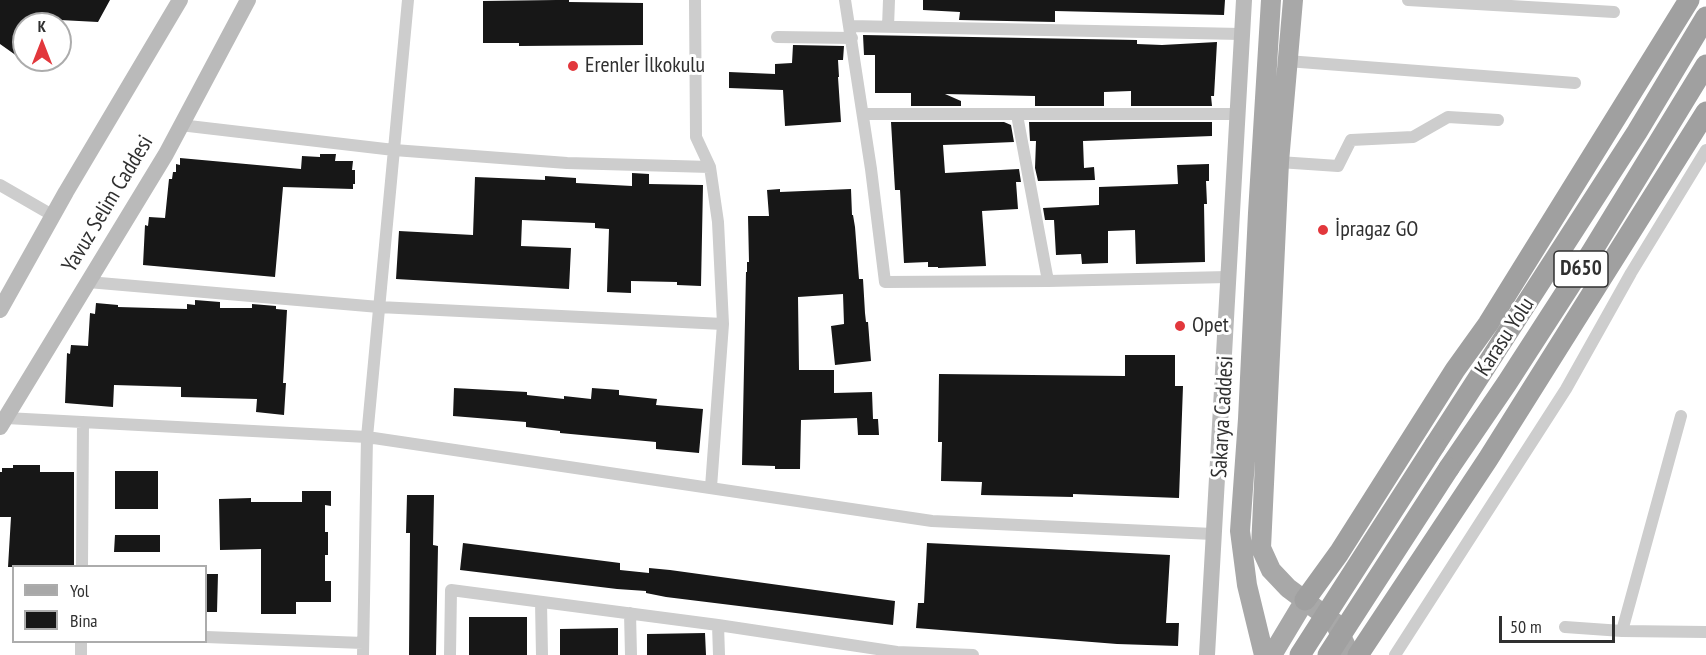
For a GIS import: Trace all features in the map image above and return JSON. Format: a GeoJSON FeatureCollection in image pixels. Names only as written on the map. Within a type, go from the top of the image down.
{"type":"FeatureCollection","features":[{"type":"Feature","properties":{"kind":"highway"},"geometry":{"type":"LineString","coordinates":[[1305,600],[1339,553],[1455,370],[1488,324],[1689,0]]}},
{"type":"Feature","properties":{"kind":"highway","name":"Karasu Yolu"},"geometry":{"type":"LineString","coordinates":[[1300,655],[1637,132],[1706,17]]}},
{"type":"Feature","properties":{"kind":"highway","name":"Karasu Yolu"},"geometry":{"type":"LineString","coordinates":[[1328,655],[1591,253],[1706,65]]}},
{"type":"Feature","properties":{"kind":"highway"},"geometry":{"type":"LineString","coordinates":[[1358,655],[1488,459],[1706,112]]}},
{"type":"Feature","properties":{"kind":"main road","name":"Yavuz Selim Caddesi"},"geometry":{"type":"LineString","coordinates":[[0,310],[52,215],[180,0]]}},
{"type":"Feature","properties":{"kind":"main road","name":"Yavuz Selim Caddesi"},"geometry":{"type":"LineString","coordinates":[[3,422],[166,154],[248,0]]}},
{"type":"Feature","properties":{"kind":"main road"},"geometry":{"type":"LineString","coordinates":[[1207,655],[1244,0]]}},
{"type":"Feature","properties":{"kind":"main road","name":"Sakarya Caddesi"},"geometry":{"type":"LineString","coordinates":[[1264,655],[1246,585],[1240,531],[1270,0]]}},
{"type":"Feature","properties":{"kind":"main road","name":"Sakarya Caddesi"},"geometry":{"type":"LineString","coordinates":[[1293,0],[1279,162],[1261,548],[1271,570],[1288,588],[1335,623],[1350,655]]}},
{"type":"Feature","properties":{"kind":"main road"},"geometry":{"type":"LineString","coordinates":[[1272,655],[1305,600]]}},
{"type":"Feature","properties":{"kind":"street"},"geometry":{"type":"LineString","coordinates":[[207,638],[363,649],[367,437],[408,0]]}},
{"type":"Feature","properties":{"kind":"street"},"geometry":{"type":"LineString","coordinates":[[695,0],[696,137],[710,168],[718,222],[723,324],[711,487]]}},
{"type":"Feature","properties":{"kind":"street"},"geometry":{"type":"LineString","coordinates":[[845,0],[863,114],[885,282],[1228,277]]}},
{"type":"Feature","properties":{"kind":"street"},"geometry":{"type":"LineString","coordinates":[[888,27],[889,0]]}},
{"type":"Feature","properties":{"kind":"street"},"geometry":{"type":"LineString","coordinates":[[1408,0],[1614,12]]}},
{"type":"Feature","properties":{"kind":"street"},"geometry":{"type":"LineString","coordinates":[[777,38],[888,27],[1241,34]]}},
{"type":"Feature","properties":{"kind":"street"},"geometry":{"type":"LineString","coordinates":[[1287,61],[1575,83]]}},
{"type":"Feature","properties":{"kind":"street"},"geometry":{"type":"LineString","coordinates":[[863,114],[1237,114]]}},
{"type":"Feature","properties":{"kind":"street"},"geometry":{"type":"LineString","coordinates":[[1017,115],[1048,281]]}},
{"type":"Feature","properties":{"kind":"street"},"geometry":{"type":"LineString","coordinates":[[1279,162],[1338,166],[1352,140],[1413,137],[1448,117],[1498,120]]}},
{"type":"Feature","properties":{"kind":"street"},"geometry":{"type":"LineString","coordinates":[[180,125],[394,150],[567,163],[710,168]]}},
{"type":"Feature","properties":{"kind":"street"},"geometry":{"type":"LineString","coordinates":[[1395,655],[1566,389],[1631,273],[1706,150]]}},
{"type":"Feature","properties":{"kind":"street"},"geometry":{"type":"LineString","coordinates":[[0,185],[52,215]]}},
{"type":"Feature","properties":{"kind":"street"},"geometry":{"type":"LineString","coordinates":[[88,282],[379,308],[723,324]]}},
{"type":"Feature","properties":{"kind":"street"},"geometry":{"type":"LineString","coordinates":[[1622,631],[1681,416]]}},
{"type":"Feature","properties":{"kind":"street"},"geometry":{"type":"LineString","coordinates":[[3,422],[83,422],[367,437],[932,521],[1213,534]]}},
{"type":"Feature","properties":{"kind":"street"},"geometry":{"type":"LineString","coordinates":[[82,565],[83,422]]}},
{"type":"Feature","properties":{"kind":"street"},"geometry":{"type":"LineString","coordinates":[[450,655],[451,590],[718,625],[897,653],[973,655]]}},
{"type":"Feature","properties":{"kind":"street"},"geometry":{"type":"LineString","coordinates":[[541,602],[542,655]]}},
{"type":"Feature","properties":{"kind":"street"},"geometry":{"type":"LineString","coordinates":[[630,613],[631,655]]}},
{"type":"Feature","properties":{"kind":"street"},"geometry":{"type":"LineString","coordinates":[[718,625],[719,655]]}},
{"type":"Feature","properties":{"kind":"street"},"geometry":{"type":"LineString","coordinates":[[1565,627],[1622,631],[1706,632]]}},
{"type":"Feature","properties":{"kind":"building"},"geometry":{"type":"Polygon","coordinates":[[[0,0],[110,0],[98,22],[72,21],[72,12],[12,12],[12,52],[0,44],[0,0]]]}},
{"type":"Feature","properties":{"kind":"building"},"geometry":{"type":"Polygon","coordinates":[[[569,0],[569,2],[643,3],[643,45],[519,46],[519,43],[483,43],[483,1],[569,0]]]}},
{"type":"Feature","properties":{"kind":"building"},"geometry":{"type":"Polygon","coordinates":[[[923,0],[1225,0],[1224,15],[1055,11],[1055,22],[959,20],[960,12],[923,10],[923,0]]]}},
{"type":"Feature","properties":{"kind":"building"},"geometry":{"type":"Polygon","coordinates":[[[863,35],[1137,40],[1137,44],[1162,45],[1217,42],[1214,96],[1211,96],[1212,106],[1131,106],[1131,91],[1104,92],[1104,106],[1035,106],[1035,96],[945,94],[961,101],[961,106],[911,106],[911,93],[875,93],[875,55],[864,55],[863,35]]]}},
{"type":"Feature","properties":{"kind":"building"},"geometry":{"type":"Polygon","coordinates":[[[793,45],[844,46],[843,60],[838,60],[841,122],[785,126],[783,90],[729,88],[729,72],[775,74],[775,64],[792,63],[793,45]]]}},
{"type":"Feature","properties":{"kind":"building"},"geometry":{"type":"Polygon","coordinates":[[[891,122],[1004,122],[1011,125],[1014,142],[943,145],[945,173],[1019,169],[1021,182],[1016,182],[1018,209],[982,211],[986,266],[938,268],[928,267],[928,262],[904,263],[900,190],[895,190],[891,122]]]}},
{"type":"Feature","properties":{"kind":"building"},"geometry":{"type":"Polygon","coordinates":[[[1029,122],[1212,122],[1212,136],[1083,141],[1084,168],[1094,167],[1095,180],[1038,181],[1035,168],[1036,141],[1030,141],[1029,122]]]}},
{"type":"Feature","properties":{"kind":"building"},"geometry":{"type":"Polygon","coordinates":[[[320,154],[336,154],[335,161],[353,161],[355,184],[353,184],[353,189],[283,187],[275,277],[143,265],[145,225],[148,226],[149,217],[165,218],[169,179],[172,179],[173,172],[176,172],[176,164],[180,165],[180,158],[301,169],[302,156],[320,157],[320,154]]]}},
{"type":"Feature","properties":{"kind":"building"},"geometry":{"type":"Polygon","coordinates":[[[1209,164],[1209,181],[1206,181],[1207,204],[1204,204],[1205,262],[1136,264],[1135,230],[1108,231],[1108,263],[1082,264],[1081,254],[1056,255],[1054,220],[1045,220],[1043,208],[1099,205],[1099,187],[1178,184],[1177,165],[1209,164]]]}},
{"type":"Feature","properties":{"kind":"building"},"geometry":{"type":"Polygon","coordinates":[[[632,173],[649,174],[649,184],[703,185],[701,286],[677,285],[677,282],[631,281],[631,293],[607,292],[609,229],[595,228],[595,223],[522,220],[521,246],[571,248],[569,289],[396,279],[399,231],[473,235],[475,177],[545,180],[545,176],[576,178],[576,183],[632,186],[632,173]]]}},
{"type":"Feature","properties":{"kind":"building"},"geometry":{"type":"Polygon","coordinates":[[[780,189],[780,192],[851,189],[859,279],[863,279],[871,361],[835,365],[831,326],[844,324],[843,294],[798,297],[799,370],[834,370],[834,393],[872,392],[873,419],[878,419],[879,435],[858,435],[857,418],[801,420],[800,469],[742,465],[746,272],[747,262],[749,262],[748,216],[769,216],[767,190],[780,189]]]}},
{"type":"Feature","properties":{"kind":"building"},"geometry":{"type":"Polygon","coordinates":[[[195,300],[220,302],[220,308],[252,308],[252,304],[276,306],[276,309],[287,310],[283,383],[286,383],[284,415],[256,412],[257,399],[181,397],[181,387],[114,385],[113,407],[65,403],[67,353],[70,354],[71,345],[88,346],[90,313],[95,314],[96,303],[118,305],[118,307],[187,309],[187,304],[195,305],[195,300]]]}},
{"type":"Feature","properties":{"kind":"building"},"geometry":{"type":"Polygon","coordinates":[[[1125,355],[1175,355],[1175,386],[1183,386],[1179,498],[1073,494],[1073,497],[981,495],[982,482],[941,481],[942,442],[938,442],[939,374],[1125,376],[1125,355]]]}},
{"type":"Feature","properties":{"kind":"building"},"geometry":{"type":"Polygon","coordinates":[[[454,388],[527,392],[527,395],[564,399],[564,396],[591,399],[592,388],[619,390],[619,395],[657,399],[656,405],[703,409],[699,453],[656,449],[656,442],[560,433],[560,431],[526,427],[526,422],[453,416],[454,388]]]}},
{"type":"Feature","properties":{"kind":"building"},"geometry":{"type":"Polygon","coordinates":[[[13,465],[40,465],[40,472],[74,472],[74,565],[12,565],[8,567],[11,517],[0,517],[0,472],[2,468],[13,468],[13,465]]]}},
{"type":"Feature","properties":{"kind":"building"},"geometry":{"type":"Polygon","coordinates":[[[115,471],[158,471],[158,509],[115,509],[115,471]]]}},
{"type":"Feature","properties":{"kind":"building"},"geometry":{"type":"Polygon","coordinates":[[[302,491],[331,491],[331,506],[325,505],[328,555],[325,555],[325,581],[331,581],[331,602],[296,602],[296,614],[261,614],[261,549],[220,550],[219,499],[251,498],[251,502],[302,502],[302,491]]]}},
{"type":"Feature","properties":{"kind":"building"},"geometry":{"type":"Polygon","coordinates":[[[407,495],[434,495],[433,545],[438,546],[436,655],[409,655],[410,533],[406,533],[407,495]]]}},
{"type":"Feature","properties":{"kind":"building"},"geometry":{"type":"Polygon","coordinates":[[[115,535],[160,535],[160,552],[114,552],[115,535]]]}},
{"type":"Feature","properties":{"kind":"building"},"geometry":{"type":"Polygon","coordinates":[[[463,543],[620,563],[620,570],[649,573],[649,568],[670,570],[895,601],[893,625],[666,597],[646,593],[646,591],[460,570],[463,543]]]}},
{"type":"Feature","properties":{"kind":"building"},"geometry":{"type":"Polygon","coordinates":[[[927,543],[1170,555],[1166,623],[1179,623],[1178,646],[1117,644],[916,628],[918,603],[924,603],[927,543]]]}},
{"type":"Feature","properties":{"kind":"building"},"geometry":{"type":"Polygon","coordinates":[[[207,574],[218,574],[217,612],[207,612],[207,574]]]}},
{"type":"Feature","properties":{"kind":"building"},"geometry":{"type":"Polygon","coordinates":[[[469,617],[527,617],[527,655],[469,655],[469,617]]]}},
{"type":"Feature","properties":{"kind":"building"},"geometry":{"type":"Polygon","coordinates":[[[618,628],[618,655],[560,655],[560,629],[618,628]]]}},
{"type":"Feature","properties":{"kind":"building"},"geometry":{"type":"Polygon","coordinates":[[[705,633],[706,655],[647,655],[647,634],[705,633]]]}},
{"type":"Feature","properties":{"kind":"place","name":"Erenler İlkokulu"},"geometry":{"type":"Point","coordinates":[573,66]}},
{"type":"Feature","properties":{"kind":"place","name":"İpragaz GO"},"geometry":{"type":"Point","coordinates":[1323,230]}},
{"type":"Feature","properties":{"kind":"place","name":"Opet"},"geometry":{"type":"Point","coordinates":[1180,326]}}]}
